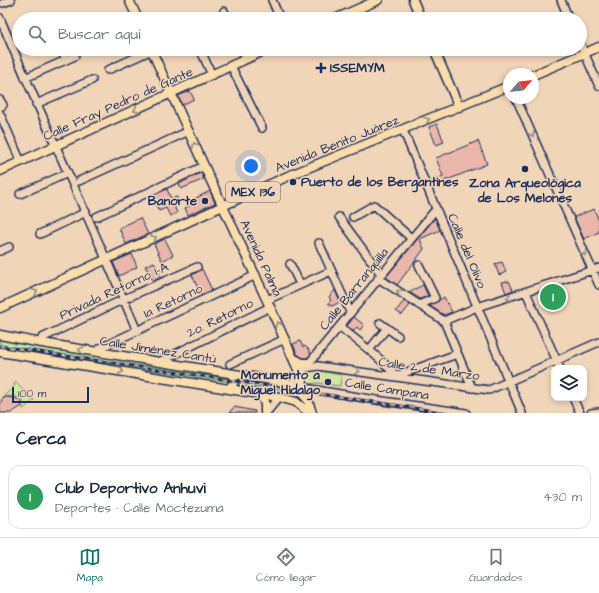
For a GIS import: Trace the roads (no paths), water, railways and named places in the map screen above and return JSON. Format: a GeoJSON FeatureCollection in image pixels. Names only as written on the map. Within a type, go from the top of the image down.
{"type":"FeatureCollection","features":[{"type":"Feature","properties":{"kind":"main road"},"geometry":{"type":"LineString","coordinates":[[129,0],[135,12]]}},
{"type":"Feature","properties":{"kind":"main road"},"geometry":{"type":"LineString","coordinates":[[413,0],[418,12]]}},
{"type":"Feature","properties":{"kind":"main road"},"geometry":{"type":"LineString","coordinates":[[350,12],[374,1]]}},
{"type":"Feature","properties":{"kind":"main road"},"geometry":{"type":"LineString","coordinates":[[587,52],[599,47]]}},
{"type":"Feature","properties":{"kind":"main road","name":"Avenida Palma"},"geometry":{"type":"LineString","coordinates":[[155,56],[204,166],[269,303],[300,374],[312,413]]}},
{"type":"Feature","properties":{"kind":"main road","name":"Calle Fray Pedro de Gante"},"geometry":{"type":"LineString","coordinates":[[0,171],[253,56]]}},
{"type":"Feature","properties":{"kind":"main road"},"geometry":{"type":"LineString","coordinates":[[437,56],[459,107]]}},
{"type":"Feature","properties":{"kind":"main road"},"geometry":{"type":"LineString","coordinates":[[539,72],[577,56]]}},
{"type":"Feature","properties":{"kind":"main road","name":"Avenida Benito Juárez"},"geometry":{"type":"LineString","coordinates":[[0,308],[294,174],[503,89]]}},
{"type":"Feature","properties":{"kind":"main road","name":"Calle Jiménez Cantú"},"geometry":{"type":"LineString","coordinates":[[0,335],[292,384]]}},
{"type":"Feature","properties":{"kind":"main road","name":"Calle Jiménez Cantú"},"geometry":{"type":"LineString","coordinates":[[0,352],[279,397],[296,402],[309,413]]}},
{"type":"Feature","properties":{"kind":"main road"},"geometry":{"type":"LineString","coordinates":[[293,358],[302,363],[309,363]]}},
{"type":"Feature","properties":{"kind":"main road"},"geometry":{"type":"LineString","coordinates":[[229,389],[234,382],[233,374]]}},
{"type":"Feature","properties":{"kind":"main road"},"geometry":{"type":"LineString","coordinates":[[279,397],[288,392],[292,384],[307,400]]}},
{"type":"Feature","properties":{"kind":"main road"},"geometry":{"type":"LineString","coordinates":[[261,394],[265,404],[265,413]]}},
{"type":"Feature","properties":{"kind":"street"},"geometry":{"type":"LineString","coordinates":[[3,3],[11,0]]}},
{"type":"Feature","properties":{"kind":"street"},"geometry":{"type":"LineString","coordinates":[[272,0],[277,12]]}},
{"type":"Feature","properties":{"kind":"street"},"geometry":{"type":"LineString","coordinates":[[561,0],[566,12]]}},
{"type":"Feature","properties":{"kind":"street"},"geometry":{"type":"LineString","coordinates":[[0,18],[12,47]]}},
{"type":"Feature","properties":{"kind":"street"},"geometry":{"type":"LineString","coordinates":[[16,56],[36,104],[91,223],[137,331]]}},
{"type":"Feature","properties":{"kind":"street"},"geometry":{"type":"LineString","coordinates":[[64,56],[66,60]]}},
{"type":"Feature","properties":{"kind":"street"},"geometry":{"type":"LineString","coordinates":[[25,78],[75,56]]}},
{"type":"Feature","properties":{"kind":"street"},"geometry":{"type":"LineString","coordinates":[[108,70],[139,56]]}},
{"type":"Feature","properties":{"kind":"street"},"geometry":{"type":"LineString","coordinates":[[203,56],[212,75]]}},
{"type":"Feature","properties":{"kind":"street"},"geometry":{"type":"LineString","coordinates":[[585,56],[599,86]]}},
{"type":"Feature","properties":{"kind":"street"},"geometry":{"type":"LineString","coordinates":[[231,66],[262,128]]}},
{"type":"Feature","properties":{"kind":"street"},"geometry":{"type":"LineString","coordinates":[[36,104],[92,80]]}},
{"type":"Feature","properties":{"kind":"street"},"geometry":{"type":"LineString","coordinates":[[0,100],[3,105],[0,107]]}},
{"type":"Feature","properties":{"kind":"street"},"geometry":{"type":"LineString","coordinates":[[519,104],[596,270],[599,285]]}},
{"type":"Feature","properties":{"kind":"street"},"geometry":{"type":"LineString","coordinates":[[1,116],[21,162]]}},
{"type":"Feature","properties":{"kind":"street","name":"Calle del Olivo"},"geometry":{"type":"LineString","coordinates":[[403,130],[477,307],[510,381],[522,413]]}},
{"type":"Feature","properties":{"kind":"street"},"geometry":{"type":"LineString","coordinates":[[79,181],[189,131]]}},
{"type":"Feature","properties":{"kind":"street"},"geometry":{"type":"LineString","coordinates":[[96,216],[204,166]]}},
{"type":"Feature","properties":{"kind":"street"},"geometry":{"type":"LineString","coordinates":[[20,194],[68,173]]}},
{"type":"Feature","properties":{"kind":"street"},"geometry":{"type":"LineString","coordinates":[[353,217],[374,205],[411,238]]}},
{"type":"Feature","properties":{"kind":"street","name":"Calle Barranquilla"},"geometry":{"type":"LineString","coordinates":[[292,384],[436,208]]}},
{"type":"Feature","properties":{"kind":"street"},"geometry":{"type":"LineString","coordinates":[[40,234],[86,212]]}},
{"type":"Feature","properties":{"kind":"street"},"geometry":{"type":"LineString","coordinates":[[339,217],[380,276],[419,306],[444,321],[472,388]]}},
{"type":"Feature","properties":{"kind":"street"},"geometry":{"type":"LineString","coordinates":[[319,243],[350,312]]}},
{"type":"Feature","properties":{"kind":"street"},"geometry":{"type":"LineString","coordinates":[[0,251],[9,247]]}},
{"type":"Feature","properties":{"kind":"street"},"geometry":{"type":"LineString","coordinates":[[290,264],[300,284]]}},
{"type":"Feature","properties":{"kind":"street"},"geometry":{"type":"LineString","coordinates":[[419,265],[435,298],[419,306]]}},
{"type":"Feature","properties":{"kind":"street","name":"Privada Retorno 1-A"},"geometry":{"type":"LineString","coordinates":[[42,338],[196,267]]}},
{"type":"Feature","properties":{"kind":"street"},"geometry":{"type":"LineString","coordinates":[[444,321],[477,307],[596,270]]}},
{"type":"Feature","properties":{"kind":"street","name":"2o. Retorno"},"geometry":{"type":"LineString","coordinates":[[159,362],[269,303],[300,284],[331,271]]}},
{"type":"Feature","properties":{"kind":"street","name":"1a Retorno"},"geometry":{"type":"LineString","coordinates":[[100,348],[256,275]]}},
{"type":"Feature","properties":{"kind":"street"},"geometry":{"type":"LineString","coordinates":[[526,292],[558,365]]}},
{"type":"Feature","properties":{"kind":"street"},"geometry":{"type":"LineString","coordinates":[[380,323],[398,336]]}},
{"type":"Feature","properties":{"kind":"street"},"geometry":{"type":"LineString","coordinates":[[340,327],[369,350],[396,376],[457,354]]}},
{"type":"Feature","properties":{"kind":"street"},"geometry":{"type":"LineString","coordinates":[[369,350],[387,328]]}},
{"type":"Feature","properties":{"kind":"street"},"geometry":{"type":"LineString","coordinates":[[230,364],[284,339]]}},
{"type":"Feature","properties":{"kind":"street","name":"Calle 2 de Marzo"},"geometry":{"type":"LineString","coordinates":[[309,363],[314,363],[318,366],[489,390],[599,342]]}},
{"type":"Feature","properties":{"kind":"street","name":"Calle Campana"},"geometry":{"type":"LineString","coordinates":[[305,388],[466,413]]}},
{"type":"Feature","properties":{"kind":"street"},"geometry":{"type":"LineString","coordinates":[[265,413],[279,397]]}},
{"type":"Feature","properties":{"kind":"street"},"geometry":{"type":"LineString","coordinates":[[574,401],[580,413]]}},
{"type":"Feature","properties":{"kind":"street"},"geometry":{"type":"LineString","coordinates":[[591,413],[599,412]]}},
{"type":"Feature","properties":{"kind":"water"},"geometry":{"type":"Polygon","coordinates":[[[553,284],[562,307],[552,309],[543,287],[553,284]]]}},
{"type":"Feature","properties":{"kind":"railway"},"geometry":{"type":"LineString","coordinates":[[0,346],[448,413]]}},
{"type":"Feature","properties":{"kind":"place","name":"ISSEMYM"},"geometry":{"type":"Point","coordinates":[321,68]}},
{"type":"Feature","properties":{"kind":"place","name":"Zona Arqueológica de Los Melones"},"geometry":{"type":"Point","coordinates":[525,169]}},
{"type":"Feature","properties":{"kind":"place","name":"Puerto de los Bergantines"},"geometry":{"type":"Point","coordinates":[293,182]}},
{"type":"Feature","properties":{"kind":"place","name":"Banorte"},"geometry":{"type":"Point","coordinates":[205,201]}},
{"type":"Feature","properties":{"kind":"place","name":"Club Deportivo Anhuvi"},"geometry":{"type":"Point","coordinates":[553,297]}},
{"type":"Feature","properties":{"kind":"place","name":"Monumento a Miguel Hidalgo"},"geometry":{"type":"Point","coordinates":[328,382]}}]}
